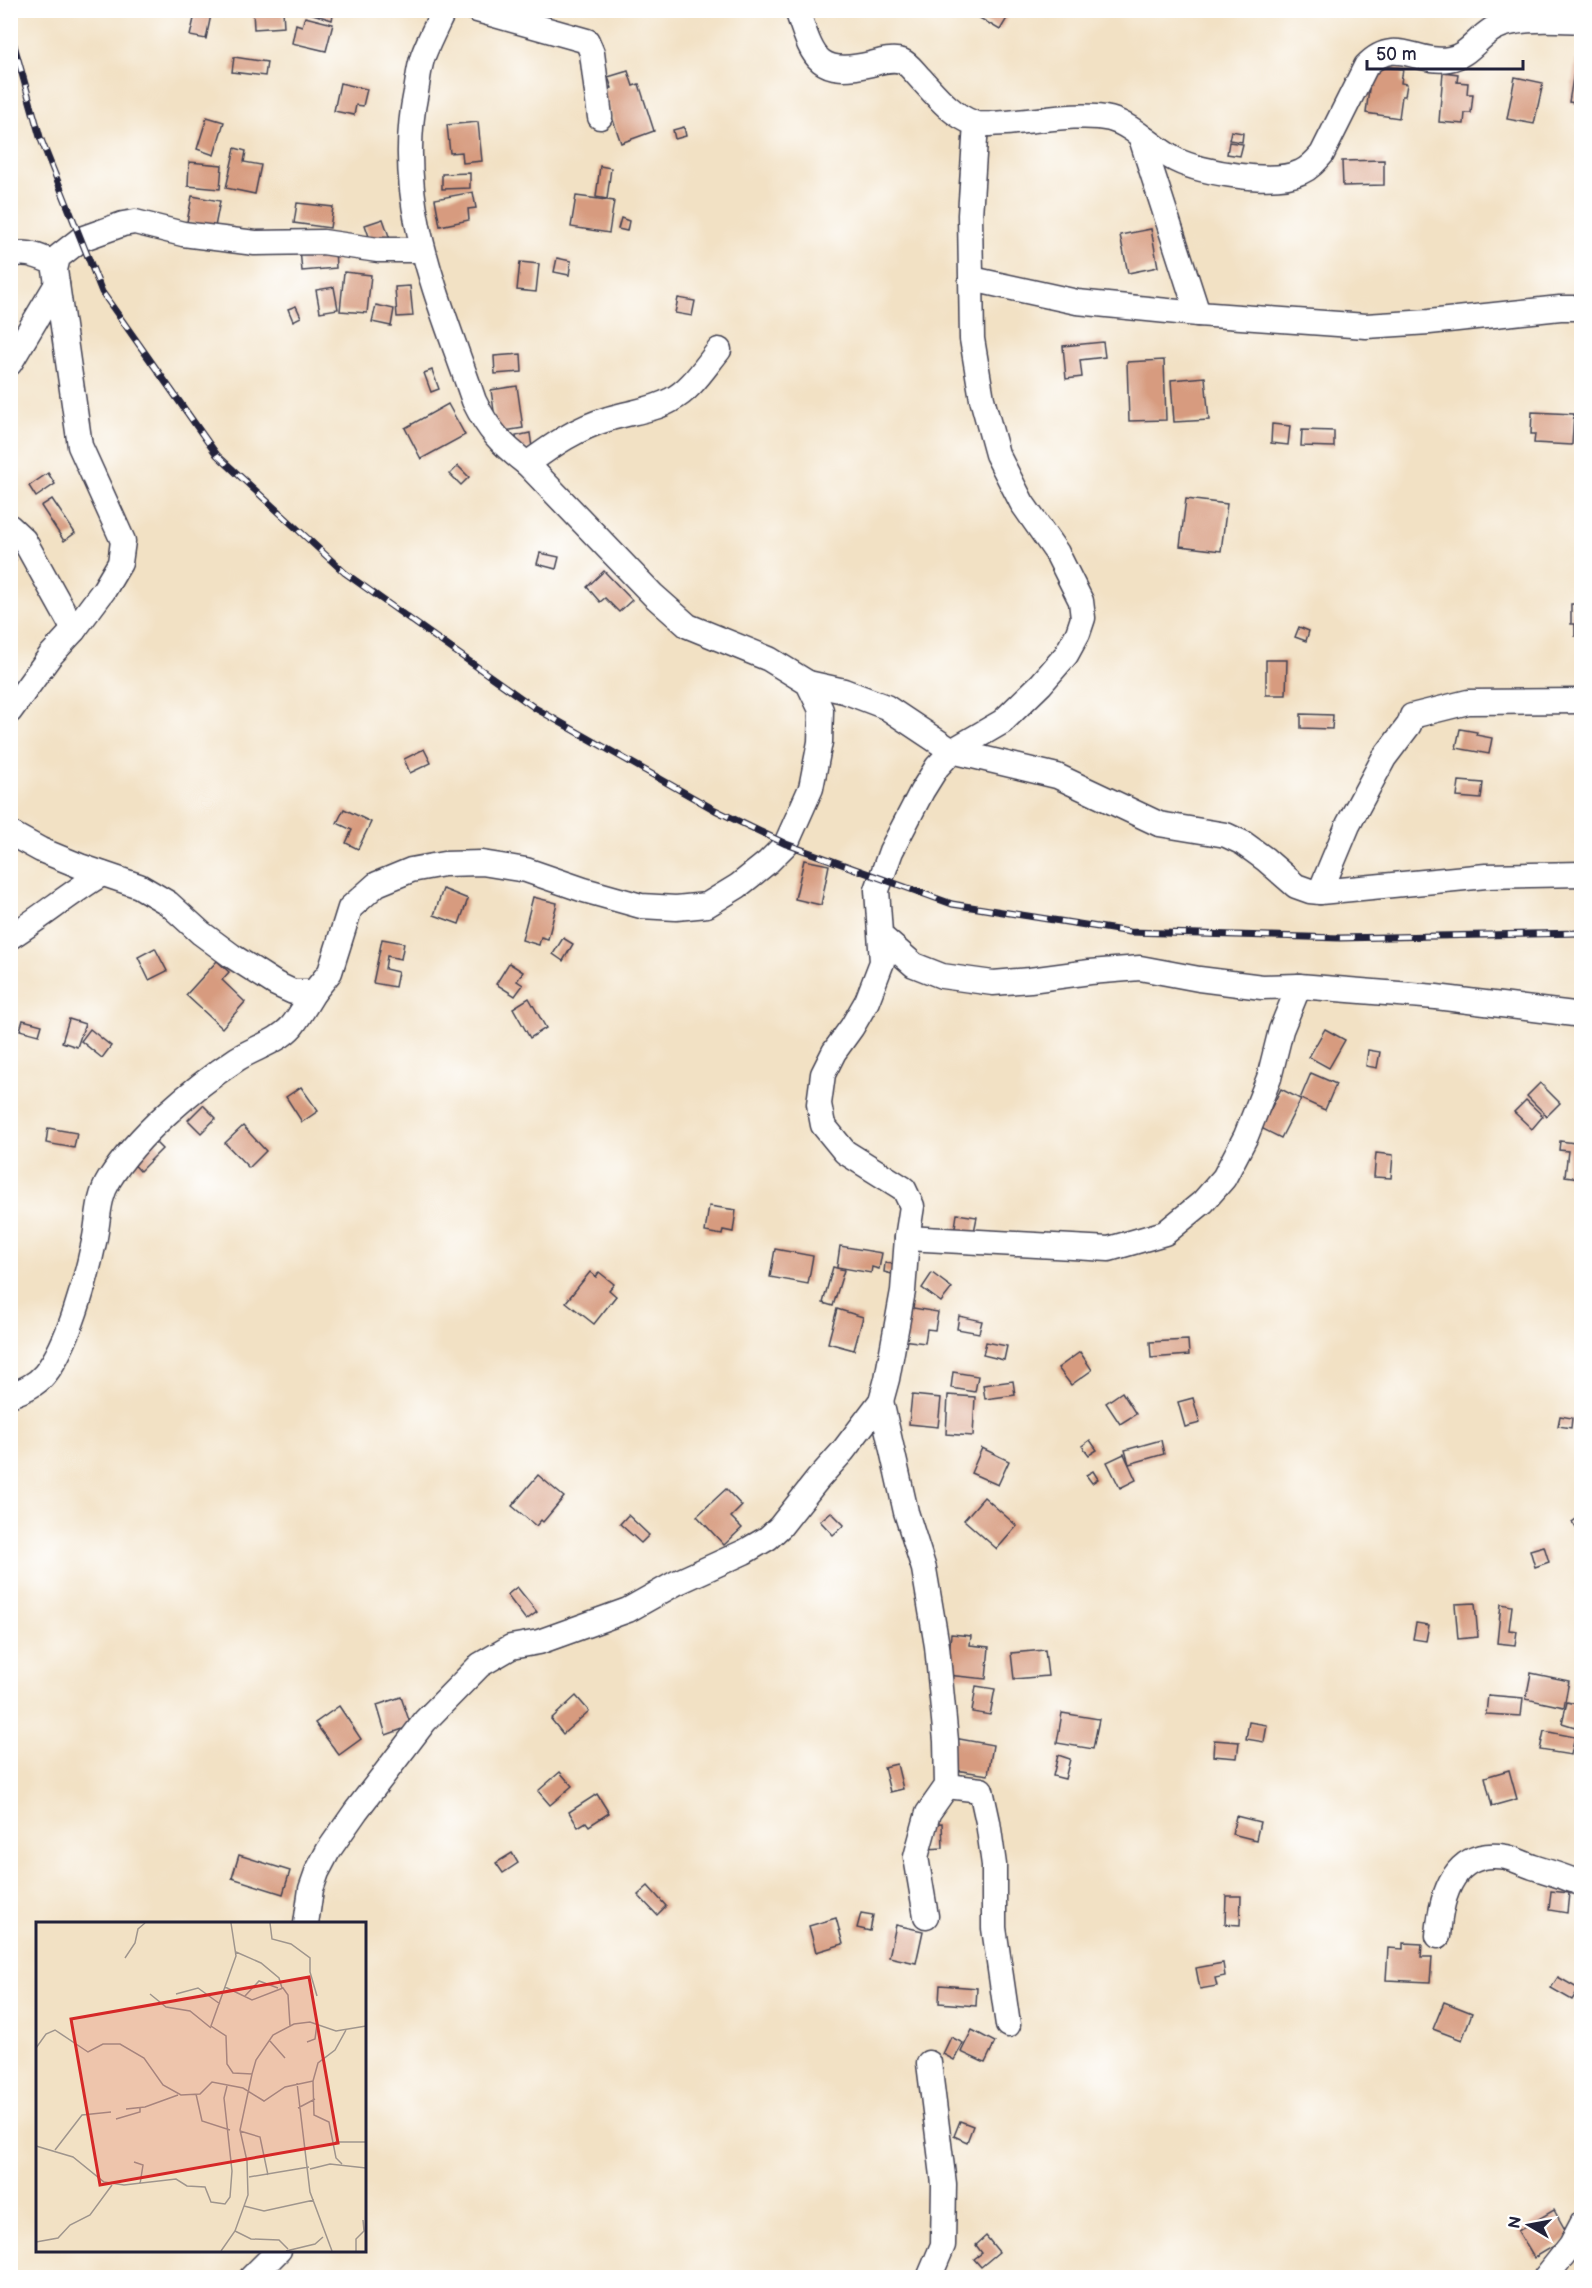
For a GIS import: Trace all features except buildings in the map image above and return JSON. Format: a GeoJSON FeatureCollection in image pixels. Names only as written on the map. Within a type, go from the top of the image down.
{"type":"FeatureCollection","features":[{"type":"Feature","properties":{"kind":"street"},"geometry":{"type":"LineString","coordinates":[[444,10],[423,57],[413,106],[410,182],[422,250],[474,401],[485,424],[505,448],[527,464],[653,595],[688,626],[769,659],[808,683],[844,691],[886,707],[952,751],[1057,776],[1159,824],[1226,835],[1265,859],[1296,886],[1310,891],[1320,892],[1486,876],[1581,874]]}},
{"type":"Feature","properties":{"kind":"street"},"geometry":{"type":"LineString","coordinates":[[477,10],[587,41],[592,53],[600,117]]}},
{"type":"Feature","properties":{"kind":"street"},"geometry":{"type":"LineString","coordinates":[[797,10],[812,52],[824,63],[836,69],[843,69],[892,59],[905,62],[955,114],[976,124],[1086,117],[1110,119],[1127,126],[1176,159],[1213,172],[1259,177],[1299,173],[1313,165],[1322,154],[1366,66],[1374,57],[1388,52],[1447,60],[1464,55],[1491,30],[1506,23],[1581,17]]}},
{"type":"Feature","properties":{"kind":"street"},"geometry":{"type":"LineString","coordinates":[[306,1922],[311,1889],[328,1851],[425,1721],[480,1665],[511,1647],[539,1642],[628,1610],[676,1583],[744,1552],[768,1538],[780,1527],[843,1451],[880,1401],[888,1379],[903,1291],[912,1206],[904,1189],[845,1152],[824,1125],[819,1104],[823,1074],[834,1052],[867,1001],[882,962],[877,890],[891,851],[937,766],[952,751],[1002,722],[1041,684],[1066,655],[1083,618],[1081,601],[1057,553],[1022,503],[997,454],[982,399],[972,339],[970,215],[976,124]]}},
{"type":"Feature","properties":{"kind":"street"},"geometry":{"type":"LineString","coordinates":[[1142,138],[1198,314]]}},
{"type":"Feature","properties":{"kind":"street"},"geometry":{"type":"LineString","coordinates":[[10,711],[50,656],[74,630],[104,590],[120,563],[123,541],[80,446],[56,274],[58,257],[81,239],[135,222],[183,234],[255,243],[323,242],[378,250],[422,250]]}},
{"type":"Feature","properties":{"kind":"street"},"geometry":{"type":"LineString","coordinates":[[10,256],[28,254],[56,274]]}},
{"type":"Feature","properties":{"kind":"street"},"geometry":{"type":"LineString","coordinates":[[10,363],[56,274]]}},
{"type":"Feature","properties":{"kind":"street"},"geometry":{"type":"LineString","coordinates":[[972,279],[1077,302],[1198,314],[1366,326],[1581,308]]}},
{"type":"Feature","properties":{"kind":"street"},"geometry":{"type":"LineString","coordinates":[[527,464],[576,431],[608,419],[671,401],[687,388],[719,350]]}},
{"type":"Feature","properties":{"kind":"street"},"geometry":{"type":"LineString","coordinates":[[10,526],[24,540],[74,630]]}},
{"type":"Feature","properties":{"kind":"street"},"geometry":{"type":"LineString","coordinates":[[10,1395],[26,1390],[44,1374],[61,1346],[75,1311],[94,1241],[100,1202],[107,1182],[151,1130],[188,1094],[239,1058],[266,1044],[291,1027],[330,972],[350,908],[377,884],[411,870],[444,864],[482,863],[526,870],[641,906],[676,908],[707,905],[738,886],[786,844],[811,788],[820,742],[821,710],[808,683]]}},
{"type":"Feature","properties":{"kind":"street"},"geometry":{"type":"LineString","coordinates":[[1320,892],[1348,825],[1384,758],[1409,725],[1412,716],[1468,702],[1581,701]]}},
{"type":"Feature","properties":{"kind":"street"},"geometry":{"type":"LineString","coordinates":[[10,833],[41,850],[139,886],[168,903],[201,933],[276,984],[293,992],[314,992]]}},
{"type":"Feature","properties":{"kind":"street"},"geometry":{"type":"LineString","coordinates":[[10,937],[51,911],[81,886],[102,874]]}},
{"type":"Feature","properties":{"kind":"street"},"geometry":{"type":"LineString","coordinates":[[882,937],[914,965],[942,976],[993,983],[1132,968],[1262,987],[1299,986],[1436,997],[1581,1015]]}},
{"type":"Feature","properties":{"kind":"street"},"geometry":{"type":"LineString","coordinates":[[907,1238],[1109,1249],[1165,1233],[1203,1202],[1224,1178],[1246,1136],[1269,1078],[1281,1030],[1299,986]]}},
{"type":"Feature","properties":{"kind":"street"},"geometry":{"type":"LineString","coordinates":[[880,1401],[906,1512],[924,1569],[937,1646],[946,1740],[947,1786],[928,1813],[916,1857],[926,1916]]}},
{"type":"Feature","properties":{"kind":"street"},"geometry":{"type":"LineString","coordinates":[[947,1786],[981,1790],[994,1865],[994,1928],[1008,2025]]}},
{"type":"Feature","properties":{"kind":"street"},"geometry":{"type":"LineString","coordinates":[[1438,1936],[1440,1914],[1446,1896],[1457,1872],[1467,1861],[1482,1857],[1506,1857],[1581,1884]]}},
{"type":"Feature","properties":{"kind":"street"},"geometry":{"type":"LineString","coordinates":[[929,2063],[944,2184],[943,2244],[929,2277]]}},
{"type":"Feature","properties":{"kind":"street"},"geometry":{"type":"LineString","coordinates":[[1545,2277],[1571,2245],[1581,2224]]}},
{"type":"Feature","properties":{"kind":"street"},"geometry":{"type":"LineString","coordinates":[[251,2277],[277,2252]]}},
{"type":"Feature","properties":{"kind":"railway"},"geometry":{"type":"LineString","coordinates":[[10,31],[40,137],[102,292],[217,455],[345,573],[535,708],[715,810],[786,844],[952,904],[1130,932],[1340,938],[1582,933]]}}]}
